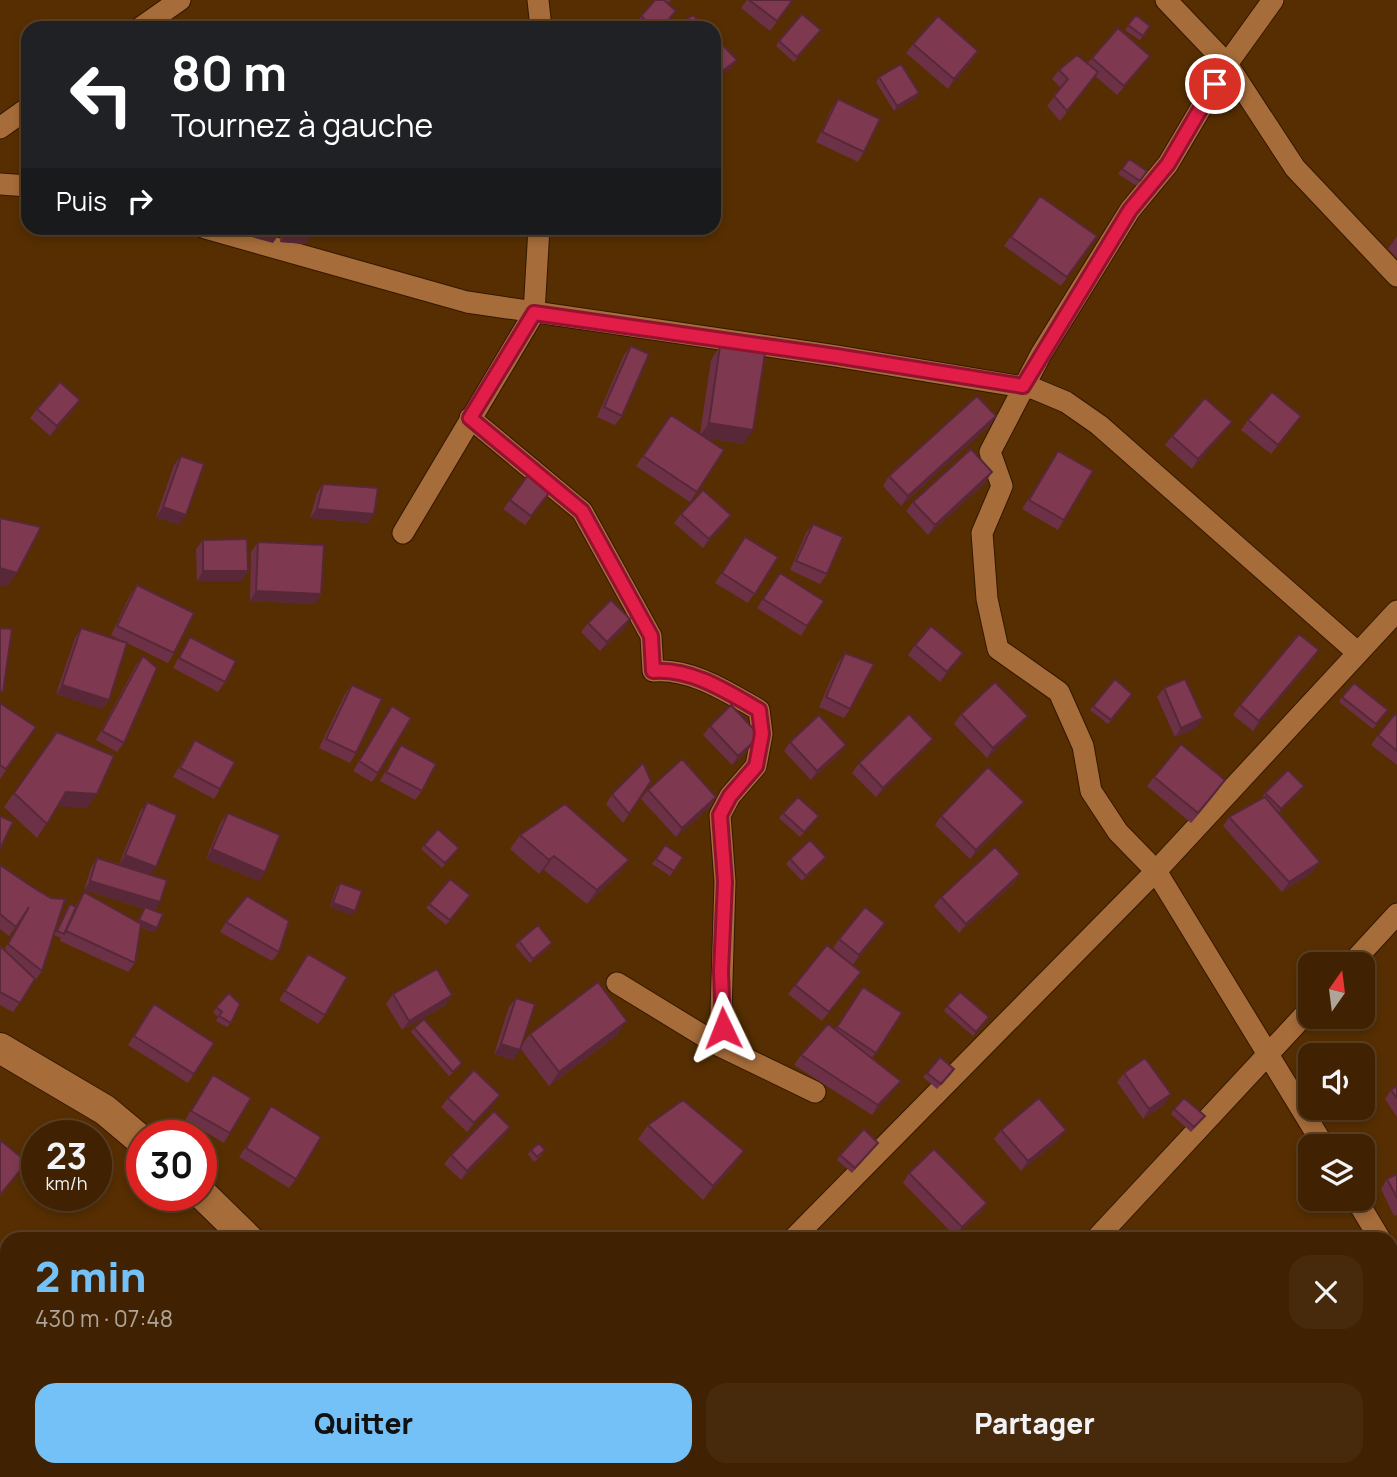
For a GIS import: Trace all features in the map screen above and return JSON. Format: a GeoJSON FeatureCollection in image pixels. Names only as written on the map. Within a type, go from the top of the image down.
{"type":"FeatureCollection","features":[{"type":"Feature","properties":{"kind":"main road"},"geometry":{"type":"LineString","coordinates":[[0,1048],[105,1110],[126,1128]]}},
{"type":"Feature","properties":{"kind":"main road"},"geometry":{"type":"LineString","coordinates":[[217,1209],[241,1232]]}},
{"type":"Feature","properties":{"kind":"street"},"geometry":{"type":"LineString","coordinates":[[150,21],[180,0]]}},
{"type":"Feature","properties":{"kind":"street"},"geometry":{"type":"LineString","coordinates":[[538,0],[540,21]]}},
{"type":"Feature","properties":{"kind":"street"},"geometry":{"type":"LineString","coordinates":[[1166,0],[1227,64],[1295,168],[1397,276]]}},
{"type":"Feature","properties":{"kind":"street"},"geometry":{"type":"LineString","coordinates":[[1273,0],[1227,64],[1168,164],[1130,210],[1023,386],[990,452],[1002,485],[982,533],[986,599],[998,649],[1059,692],[1083,746],[1091,791],[1118,832],[1156,871],[1317,1134]]}},
{"type":"Feature","properties":{"kind":"street"},"geometry":{"type":"LineString","coordinates":[[0,128],[21,113]]}},
{"type":"Feature","properties":{"kind":"street"},"geometry":{"type":"LineString","coordinates":[[0,184],[21,186]]}},
{"type":"Feature","properties":{"kind":"street"},"geometry":{"type":"LineString","coordinates":[[230,235],[467,302],[1023,386],[1066,402],[1099,425],[1358,653]]}},
{"type":"Feature","properties":{"kind":"street"},"geometry":{"type":"LineString","coordinates":[[403,533],[534,313],[539,235]]}},
{"type":"Feature","properties":{"kind":"street"},"geometry":{"type":"LineString","coordinates":[[470,418],[582,511],[651,636],[653,671],[671,670],[716,686],[759,710],[762,734],[756,766],[730,796],[720,815],[725,882],[720,1046]]}},
{"type":"Feature","properties":{"kind":"street"},"geometry":{"type":"LineString","coordinates":[[800,1232],[1156,871],[1397,611]]}},
{"type":"Feature","properties":{"kind":"street"},"geometry":{"type":"LineString","coordinates":[[1362,952],[1397,914]]}},
{"type":"Feature","properties":{"kind":"street"},"geometry":{"type":"LineString","coordinates":[[617,983],[720,1046],[815,1091]]}},
{"type":"Feature","properties":{"kind":"street"},"geometry":{"type":"LineString","coordinates":[[1103,1232],[1298,1022]]}},
{"type":"Feature","properties":{"kind":"street"},"geometry":{"type":"LineString","coordinates":[[1363,1211],[1376,1232]]}},
{"type":"Feature","properties":{"kind":"building"},"geometry":{"type":"Polygon","coordinates":[[[655,0],[664,0],[676,11],[667,21],[646,21],[641,16],[655,0]]]}},
{"type":"Feature","properties":{"kind":"building"},"geometry":{"type":"Polygon","coordinates":[[[749,0],[790,0],[792,1],[777,21],[749,0]]]}},
{"type":"Feature","properties":{"kind":"building"},"geometry":{"type":"Polygon","coordinates":[[[802,14],[821,30],[797,57],[779,41],[802,14]]]}},
{"type":"Feature","properties":{"kind":"building"},"geometry":{"type":"Polygon","coordinates":[[[693,15],[699,21],[684,21],[693,15]]]}},
{"type":"Feature","properties":{"kind":"building"},"geometry":{"type":"Polygon","coordinates":[[[1136,15],[1150,26],[1143,36],[1128,25],[1136,15]]]}},
{"type":"Feature","properties":{"kind":"building"},"geometry":{"type":"Polygon","coordinates":[[[938,16],[978,51],[954,79],[913,44],[938,16]]]}},
{"type":"Feature","properties":{"kind":"building"},"geometry":{"type":"Polygon","coordinates":[[[1118,28],[1150,56],[1124,86],[1092,58],[1118,28]]]}},
{"type":"Feature","properties":{"kind":"building"},"geometry":{"type":"Polygon","coordinates":[[[721,43],[737,60],[721,72],[721,43]]]}},
{"type":"Feature","properties":{"kind":"building"},"geometry":{"type":"Polygon","coordinates":[[[1077,55],[1098,72],[1067,111],[1054,96],[1068,79],[1059,70],[1077,55]]]}},
{"type":"Feature","properties":{"kind":"building"},"geometry":{"type":"Polygon","coordinates":[[[901,64],[919,93],[897,106],[879,77],[901,64]]]}},
{"type":"Feature","properties":{"kind":"building"},"geometry":{"type":"Polygon","coordinates":[[[838,99],[880,119],[864,152],[822,132],[838,99]]]}},
{"type":"Feature","properties":{"kind":"building"},"geometry":{"type":"Polygon","coordinates":[[[1129,159],[1147,171],[1140,181],[1122,169],[1129,159]]]}},
{"type":"Feature","properties":{"kind":"building"},"geometry":{"type":"Polygon","coordinates":[[[1040,196],[1097,236],[1067,277],[1011,237],[1040,196]]]}},
{"type":"Feature","properties":{"kind":"building"},"geometry":{"type":"Polygon","coordinates":[[[631,346],[649,354],[622,416],[604,407],[631,346]]]}},
{"type":"Feature","properties":{"kind":"building"},"geometry":{"type":"Polygon","coordinates":[[[720,346],[765,353],[753,430],[709,423],[720,346]]]}},
{"type":"Feature","properties":{"kind":"building"},"geometry":{"type":"Polygon","coordinates":[[[60,382],[80,400],[57,426],[37,409],[60,382]]]}},
{"type":"Feature","properties":{"kind":"building"},"geometry":{"type":"Polygon","coordinates":[[[1272,392],[1301,416],[1278,445],[1248,420],[1272,392]]]}},
{"type":"Feature","properties":{"kind":"building"},"geometry":{"type":"Polygon","coordinates":[[[977,396],[996,416],[908,496],[889,476],[977,396]]]}},
{"type":"Feature","properties":{"kind":"building"},"geometry":{"type":"Polygon","coordinates":[[[1205,398],[1232,422],[1198,459],[1172,436],[1205,398]]]}},
{"type":"Feature","properties":{"kind":"building"},"geometry":{"type":"Polygon","coordinates":[[[671,415],[724,450],[697,492],[643,456],[671,415]]]}},
{"type":"Feature","properties":{"kind":"building"},"geometry":{"type":"Polygon","coordinates":[[[971,449],[992,472],[935,525],[913,502],[971,449]]]}},
{"type":"Feature","properties":{"kind":"building"},"geometry":{"type":"Polygon","coordinates":[[[1058,451],[1093,471],[1064,520],[1029,500],[1058,451]]]}},
{"type":"Feature","properties":{"kind":"building"},"geometry":{"type":"Polygon","coordinates":[[[181,456],[204,464],[186,515],[163,507],[181,456]]]}},
{"type":"Feature","properties":{"kind":"building"},"geometry":{"type":"Polygon","coordinates":[[[534,467],[556,484],[531,516],[510,500],[534,467]]]}},
{"type":"Feature","properties":{"kind":"building"},"geometry":{"type":"Polygon","coordinates":[[[323,484],[378,488],[374,514],[317,509],[323,484]]]}},
{"type":"Feature","properties":{"kind":"building"},"geometry":{"type":"Polygon","coordinates":[[[703,490],[731,515],[709,539],[681,514],[703,490]]]}},
{"type":"Feature","properties":{"kind":"building"},"geometry":{"type":"Polygon","coordinates":[[[0,518],[41,527],[17,573],[0,568],[0,518]]]}},
{"type":"Feature","properties":{"kind":"building"},"geometry":{"type":"Polygon","coordinates":[[[813,524],[843,537],[827,574],[796,561],[813,524]]]}},
{"type":"Feature","properties":{"kind":"building"},"geometry":{"type":"Polygon","coordinates":[[[745,537],[778,557],[755,594],[722,573],[745,537]]]}},
{"type":"Feature","properties":{"kind":"building"},"geometry":{"type":"Polygon","coordinates":[[[247,539],[248,571],[203,571],[203,540],[247,539]]]}},
{"type":"Feature","properties":{"kind":"building"},"geometry":{"type":"Polygon","coordinates":[[[258,542],[324,545],[321,594],[256,591],[258,542]]]}},
{"type":"Feature","properties":{"kind":"building"},"geometry":{"type":"Polygon","coordinates":[[[780,573],[824,601],[807,626],[763,599],[780,573]]]}},
{"type":"Feature","properties":{"kind":"building"},"geometry":{"type":"Polygon","coordinates":[[[137,585],[194,613],[174,653],[117,626],[137,585]]]}},
{"type":"Feature","properties":{"kind":"building"},"geometry":{"type":"Polygon","coordinates":[[[611,600],[630,619],[607,642],[588,623],[611,600]]]}},
{"type":"Feature","properties":{"kind":"building"},"geometry":{"type":"Polygon","coordinates":[[[931,626],[963,653],[947,672],[915,645],[931,626]]]}},
{"type":"Feature","properties":{"kind":"building"},"geometry":{"type":"Polygon","coordinates":[[[0,628],[12,629],[3,692],[0,691],[0,628]]]}},
{"type":"Feature","properties":{"kind":"building"},"geometry":{"type":"Polygon","coordinates":[[[81,628],[127,643],[109,700],[62,685],[81,628]]]}},
{"type":"Feature","properties":{"kind":"building"},"geometry":{"type":"Polygon","coordinates":[[[1299,634],[1319,650],[1259,721],[1240,705],[1299,634]]]}},
{"type":"Feature","properties":{"kind":"building"},"geometry":{"type":"Polygon","coordinates":[[[190,637],[236,661],[225,682],[179,658],[190,637]]]}},
{"type":"Feature","properties":{"kind":"building"},"geometry":{"type":"Polygon","coordinates":[[[845,653],[874,664],[850,709],[826,697],[845,653]]]}},
{"type":"Feature","properties":{"kind":"building"},"geometry":{"type":"Polygon","coordinates":[[[143,656],[157,668],[124,743],[102,731],[143,656]]]}},
{"type":"Feature","properties":{"kind":"building"},"geometry":{"type":"Polygon","coordinates":[[[1115,679],[1132,694],[1111,720],[1093,706],[1115,679]]]}},
{"type":"Feature","properties":{"kind":"building"},"geometry":{"type":"Polygon","coordinates":[[[1185,679],[1203,718],[1181,728],[1164,688],[1185,679]]]}},
{"type":"Feature","properties":{"kind":"building"},"geometry":{"type":"Polygon","coordinates":[[[995,682],[1028,716],[993,748],[961,714],[995,682]]]}},
{"type":"Feature","properties":{"kind":"building"},"geometry":{"type":"Polygon","coordinates":[[[1354,683],[1388,710],[1376,724],[1342,697],[1354,683]]]}},
{"type":"Feature","properties":{"kind":"building"},"geometry":{"type":"Polygon","coordinates":[[[352,685],[382,699],[356,753],[326,739],[352,685]]]}},
{"type":"Feature","properties":{"kind":"building"},"geometry":{"type":"Polygon","coordinates":[[[0,703],[36,727],[6,769],[0,765],[0,703]]]}},
{"type":"Feature","properties":{"kind":"building"},"geometry":{"type":"Polygon","coordinates":[[[731,705],[760,736],[738,756],[710,726],[731,705]]]}},
{"type":"Feature","properties":{"kind":"building"},"geometry":{"type":"Polygon","coordinates":[[[392,706],[411,718],[378,773],[359,761],[392,706]]]}},
{"type":"Feature","properties":{"kind":"building"},"geometry":{"type":"Polygon","coordinates":[[[909,714],[933,739],[883,788],[859,763],[909,714]]]}},
{"type":"Feature","properties":{"kind":"building"},"geometry":{"type":"Polygon","coordinates":[[[1395,714],[1397,716],[1397,751],[1378,735],[1395,714]]]}},
{"type":"Feature","properties":{"kind":"building"},"geometry":{"type":"Polygon","coordinates":[[[819,715],[846,745],[817,771],[790,742],[819,715]]]}},
{"type":"Feature","properties":{"kind":"building"},"geometry":{"type":"Polygon","coordinates":[[[57,732],[114,756],[97,794],[66,792],[47,824],[14,793],[57,732]]]}},
{"type":"Feature","properties":{"kind":"building"},"geometry":{"type":"Polygon","coordinates":[[[195,740],[235,762],[220,789],[180,768],[195,740]]]}},
{"type":"Feature","properties":{"kind":"building"},"geometry":{"type":"Polygon","coordinates":[[[1181,744],[1225,780],[1198,813],[1154,777],[1181,744]]]}},
{"type":"Feature","properties":{"kind":"building"},"geometry":{"type":"Polygon","coordinates":[[[401,745],[436,764],[422,791],[386,772],[401,745]]]}},
{"type":"Feature","properties":{"kind":"building"},"geometry":{"type":"Polygon","coordinates":[[[682,759],[716,797],[682,828],[648,790],[682,759]]]}},
{"type":"Feature","properties":{"kind":"building"},"geometry":{"type":"Polygon","coordinates":[[[643,763],[651,781],[629,814],[612,794],[643,763]]]}},
{"type":"Feature","properties":{"kind":"building"},"geometry":{"type":"Polygon","coordinates":[[[988,767],[1024,802],[976,850],[941,816],[988,767]]]}},
{"type":"Feature","properties":{"kind":"building"},"geometry":{"type":"Polygon","coordinates":[[[1288,770],[1304,786],[1281,809],[1265,793],[1288,770]]]}},
{"type":"Feature","properties":{"kind":"building"},"geometry":{"type":"Polygon","coordinates":[[[798,797],[819,816],[804,832],[783,813],[798,797]]]}},
{"type":"Feature","properties":{"kind":"building"},"geometry":{"type":"Polygon","coordinates":[[[1265,797],[1320,862],[1289,882],[1229,817],[1265,797]]]}},
{"type":"Feature","properties":{"kind":"building"},"geometry":{"type":"Polygon","coordinates":[[[147,802],[177,815],[156,867],[125,855],[147,802]]]}},
{"type":"Feature","properties":{"kind":"building"},"geometry":{"type":"Polygon","coordinates":[[[565,804],[629,860],[597,890],[554,856],[549,860],[520,835],[565,804]]]}},
{"type":"Feature","properties":{"kind":"building"},"geometry":{"type":"Polygon","coordinates":[[[228,813],[280,835],[265,872],[212,849],[228,813]]]}},
{"type":"Feature","properties":{"kind":"building"},"geometry":{"type":"Polygon","coordinates":[[[0,816],[13,822],[0,849],[0,816]]]}},
{"type":"Feature","properties":{"kind":"building"},"geometry":{"type":"Polygon","coordinates":[[[438,829],[459,848],[445,863],[424,845],[438,829]]]}},
{"type":"Feature","properties":{"kind":"building"},"geometry":{"type":"Polygon","coordinates":[[[810,840],[826,857],[806,876],[790,859],[810,840]]]}},
{"type":"Feature","properties":{"kind":"building"},"geometry":{"type":"Polygon","coordinates":[[[665,845],[683,857],[674,871],[656,859],[665,845]]]}},
{"type":"Feature","properties":{"kind":"building"},"geometry":{"type":"Polygon","coordinates":[[[995,847],[1020,874],[966,924],[941,897],[995,847]]]}},
{"type":"Feature","properties":{"kind":"building"},"geometry":{"type":"Polygon","coordinates":[[[97,858],[167,880],[160,902],[90,881],[97,858]]]}},
{"type":"Feature","properties":{"kind":"building"},"geometry":{"type":"Polygon","coordinates":[[[0,865],[51,898],[65,899],[42,971],[8,944],[29,907],[16,927],[0,914],[0,865]]]}},
{"type":"Feature","properties":{"kind":"building"},"geometry":{"type":"Polygon","coordinates":[[[450,879],[470,895],[450,920],[429,904],[450,879]]]}},
{"type":"Feature","properties":{"kind":"building"},"geometry":{"type":"Polygon","coordinates":[[[340,883],[362,891],[355,911],[333,903],[340,883]]]}},
{"type":"Feature","properties":{"kind":"building"},"geometry":{"type":"Polygon","coordinates":[[[84,892],[141,924],[135,963],[66,931],[84,892]]]}},
{"type":"Feature","properties":{"kind":"building"},"geometry":{"type":"Polygon","coordinates":[[[247,896],[289,921],[279,952],[226,922],[247,896]]]}},
{"type":"Feature","properties":{"kind":"building"},"geometry":{"type":"Polygon","coordinates":[[[70,904],[76,907],[64,934],[57,931],[70,904]]]}},
{"type":"Feature","properties":{"kind":"building"},"geometry":{"type":"Polygon","coordinates":[[[145,907],[163,914],[157,928],[139,920],[145,907]]]}},
{"type":"Feature","properties":{"kind":"building"},"geometry":{"type":"Polygon","coordinates":[[[865,907],[885,923],[859,955],[839,939],[865,907]]]}},
{"type":"Feature","properties":{"kind":"building"},"geometry":{"type":"Polygon","coordinates":[[[538,925],[552,943],[533,959],[519,941],[538,925]]]}},
{"type":"Feature","properties":{"kind":"building"},"geometry":{"type":"Polygon","coordinates":[[[827,945],[861,972],[829,1012],[795,985],[827,945]]]}},
{"type":"Feature","properties":{"kind":"building"},"geometry":{"type":"Polygon","coordinates":[[[0,946],[35,979],[20,1003],[0,992],[0,946]]]}},
{"type":"Feature","properties":{"kind":"building"},"geometry":{"type":"Polygon","coordinates":[[[308,954],[347,977],[325,1015],[285,991],[308,954]]]}},
{"type":"Feature","properties":{"kind":"building"},"geometry":{"type":"Polygon","coordinates":[[[437,969],[452,995],[409,1021],[393,994],[437,969]]]}},
{"type":"Feature","properties":{"kind":"building"},"geometry":{"type":"Polygon","coordinates":[[[598,982],[627,1021],[559,1072],[530,1034],[598,982]]]}},
{"type":"Feature","properties":{"kind":"building"},"geometry":{"type":"Polygon","coordinates":[[[863,987],[902,1013],[876,1053],[837,1027],[863,987]]]}},
{"type":"Feature","properties":{"kind":"building"},"geometry":{"type":"Polygon","coordinates":[[[960,992],[989,1017],[976,1032],[947,1006],[960,992]]]}},
{"type":"Feature","properties":{"kind":"building"},"geometry":{"type":"Polygon","coordinates":[[[229,993],[240,1004],[231,1023],[219,1016],[222,1012],[216,1007],[229,993]]]}},
{"type":"Feature","properties":{"kind":"building"},"geometry":{"type":"Polygon","coordinates":[[[516,998],[535,1004],[520,1050],[501,1044],[516,998]]]}},
{"type":"Feature","properties":{"kind":"building"},"geometry":{"type":"Polygon","coordinates":[[[154,1004],[214,1043],[194,1074],[134,1036],[154,1004]]]}},
{"type":"Feature","properties":{"kind":"building"},"geometry":{"type":"Polygon","coordinates":[[[424,1019],[462,1063],[453,1072],[414,1028],[424,1019]]]}},
{"type":"Feature","properties":{"kind":"building"},"geometry":{"type":"Polygon","coordinates":[[[828,1024],[901,1081],[878,1105],[801,1055],[828,1024]]]}},
{"type":"Feature","properties":{"kind":"building"},"geometry":{"type":"Polygon","coordinates":[[[940,1057],[954,1069],[941,1084],[927,1073],[940,1057]]]}},
{"type":"Feature","properties":{"kind":"building"},"geometry":{"type":"Polygon","coordinates":[[[1145,1058],[1171,1094],[1149,1109],[1124,1073],[1145,1058]]]}},
{"type":"Feature","properties":{"kind":"building"},"geometry":{"type":"Polygon","coordinates":[[[474,1070],[500,1095],[474,1123],[448,1098],[474,1070]]]}},
{"type":"Feature","properties":{"kind":"building"},"geometry":{"type":"Polygon","coordinates":[[[213,1075],[251,1098],[230,1133],[217,1126],[217,1120],[207,1120],[191,1111],[213,1075]]]}},
{"type":"Feature","properties":{"kind":"building"},"geometry":{"type":"Polygon","coordinates":[[[1397,1086],[1397,1098],[1391,1090],[1397,1086]]]}},
{"type":"Feature","properties":{"kind":"building"},"geometry":{"type":"Polygon","coordinates":[[[1039,1098],[1066,1130],[1028,1161],[1001,1130],[1039,1098]]]}},
{"type":"Feature","properties":{"kind":"building"},"geometry":{"type":"Polygon","coordinates":[[[1184,1098],[1205,1116],[1194,1127],[1174,1109],[1184,1098]]]}},
{"type":"Feature","properties":{"kind":"building"},"geometry":{"type":"Polygon","coordinates":[[[683,1100],[744,1151],[713,1186],[648,1125],[683,1100]]]}},
{"type":"Feature","properties":{"kind":"building"},"geometry":{"type":"Polygon","coordinates":[[[271,1106],[321,1137],[296,1179],[246,1148],[271,1106]]]}},
{"type":"Feature","properties":{"kind":"building"},"geometry":{"type":"Polygon","coordinates":[[[494,1111],[510,1127],[467,1171],[451,1155],[494,1111]]]}},
{"type":"Feature","properties":{"kind":"building"},"geometry":{"type":"Polygon","coordinates":[[[864,1129],[878,1143],[855,1168],[840,1155],[864,1129]]]}},
{"type":"Feature","properties":{"kind":"building"},"geometry":{"type":"Polygon","coordinates":[[[0,1140],[21,1157],[21,1169],[0,1195],[0,1140]]]}},
{"type":"Feature","properties":{"kind":"building"},"geometry":{"type":"Polygon","coordinates":[[[539,1143],[545,1150],[537,1157],[531,1150],[539,1143]]]}},
{"type":"Feature","properties":{"kind":"building"},"geometry":{"type":"Polygon","coordinates":[[[934,1149],[987,1203],[962,1227],[909,1173],[934,1149]]]}},
{"type":"Feature","properties":{"kind":"building"},"geometry":{"type":"Polygon","coordinates":[[[1397,1174],[1397,1198],[1387,1179],[1397,1174]]]}},
{"type":"Feature","properties":{"kind":"route"},"geometry":{"type":"LineString","coordinates":[[723,1028],[721,971],[725,882],[720,815],[730,796],[756,766],[762,734],[759,710],[716,686],[671,670],[653,671],[651,636],[582,511],[470,418],[534,313],[1023,386],[1130,210],[1168,164],[1215,84]]}}]}
